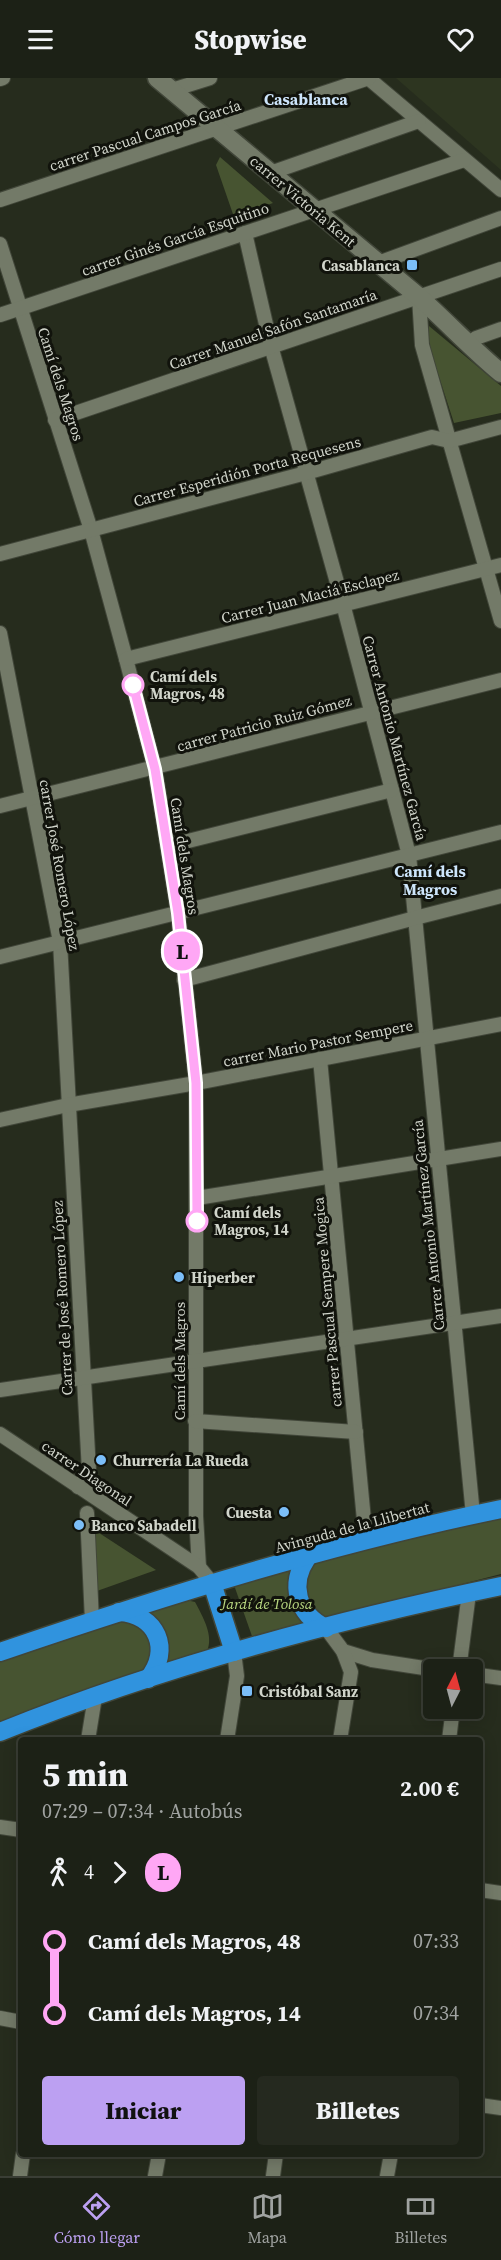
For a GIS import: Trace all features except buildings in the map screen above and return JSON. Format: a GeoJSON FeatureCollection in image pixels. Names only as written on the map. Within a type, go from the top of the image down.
{"type":"FeatureCollection","features":[{"type":"Feature","properties":{"kind":"highway","name":"Avinguda de la Llibertat"},"geometry":{"type":"LineString","coordinates":[[0,1652],[212,1583],[366,1541],[501,1509]]}},
{"type":"Feature","properties":{"kind":"highway"},"geometry":{"type":"LineString","coordinates":[[308,1558],[298,1576],[300,1605],[311,1619],[326,1628]]}},
{"type":"Feature","properties":{"kind":"highway"},"geometry":{"type":"LineString","coordinates":[[212,1583],[234,1652]]}},
{"type":"Feature","properties":{"kind":"highway"},"geometry":{"type":"LineString","coordinates":[[0,1732],[95,1697],[234,1652],[501,1586]]}},
{"type":"Feature","properties":{"kind":"highway"},"geometry":{"type":"LineString","coordinates":[[118,1612],[137,1615],[145,1620],[157,1635],[160,1654],[154,1671],[148,1679]]}},
{"type":"Feature","properties":{"kind":"street","name":"carrer Victoria Kent"},"geometry":{"type":"LineString","coordinates":[[157,78],[449,324],[472,342],[501,359]]}},
{"type":"Feature","properties":{"kind":"street"},"geometry":{"type":"LineString","coordinates":[[172,90],[210,78]]}},
{"type":"Feature","properties":{"kind":"street"},"geometry":{"type":"LineString","coordinates":[[368,78],[501,190]]}},
{"type":"Feature","properties":{"kind":"street","name":"carrer Pascual Campos García"},"geometry":{"type":"LineString","coordinates":[[0,200],[368,78]]}},
{"type":"Feature","properties":{"kind":"street"},"geometry":{"type":"LineString","coordinates":[[270,173],[419,121]]}},
{"type":"Feature","properties":{"kind":"street","name":"carrer Ginés García Esquitino"},"geometry":{"type":"LineString","coordinates":[[0,315],[464,160]]}},
{"type":"Feature","properties":{"kind":"street"},"geometry":{"type":"LineString","coordinates":[[378,263],[501,218]]}},
{"type":"Feature","properties":{"kind":"street","name":"Carrer Antonio Martínez García"},"geometry":{"type":"LineString","coordinates":[[245,233],[271,346],[343,604],[409,855],[473,1515]]}},
{"type":"Feature","properties":{"kind":"street","name":"Camí dels Magros"},"geometry":{"type":"LineString","coordinates":[[0,244],[91,530],[155,769],[168,846],[178,913],[196,1083],[195,1421],[199,1567]]}},
{"type":"Feature","properties":{"kind":"street","name":"Carrer Manuel Safón Santamaría"},"geometry":{"type":"LineString","coordinates":[[55,420],[501,269]]}},
{"type":"Feature","properties":{"kind":"street"},"geometry":{"type":"LineString","coordinates":[[419,297],[422,345],[501,621]]}},
{"type":"Feature","properties":{"kind":"street"},"geometry":{"type":"LineString","coordinates":[[472,342],[501,329]]}},
{"type":"Feature","properties":{"kind":"street","name":"carrer Victoria Kent"},"geometry":{"type":"LineString","coordinates":[[472,342],[501,373]]}},
{"type":"Feature","properties":{"kind":"street","name":"Carrer Esperidión Porta Requesens"},"geometry":{"type":"LineString","coordinates":[[0,554],[306,473],[432,437],[449,441],[501,427]]}},
{"type":"Feature","properties":{"kind":"street","name":"Carrer Juan Maciá Esclapez"},"geometry":{"type":"LineString","coordinates":[[126,659],[501,565]]}},
{"type":"Feature","properties":{"kind":"street","name":"carrer José Romero López"},"geometry":{"type":"LineString","coordinates":[[0,633],[4,675],[32,799],[60,942],[68,1105]]}},
{"type":"Feature","properties":{"kind":"street","name":"carrer Patricio Ruiz Gómez"},"geometry":{"type":"LineString","coordinates":[[0,806],[155,769],[501,680]]}},
{"type":"Feature","properties":{"kind":"street"},"geometry":{"type":"LineString","coordinates":[[168,846],[392,790]]}},
{"type":"Feature","properties":{"kind":"street"},"geometry":{"type":"LineString","coordinates":[[0,957],[501,832]]}},
{"type":"Feature","properties":{"kind":"street"},"geometry":{"type":"LineString","coordinates":[[184,980],[501,897]]}},
{"type":"Feature","properties":{"kind":"street","name":"carrer Mario Pastor Sempere"},"geometry":{"type":"LineString","coordinates":[[0,1120],[68,1105],[196,1083],[501,1024]]}},
{"type":"Feature","properties":{"kind":"street","name":"carrer Pascual Sempere Mogica"},"geometry":{"type":"LineString","coordinates":[[320,1059],[366,1541]]}},
{"type":"Feature","properties":{"kind":"street","name":"Carrer de José Romero López"},"geometry":{"type":"LineString","coordinates":[[68,1105],[89,1471],[78,1486]]}},
{"type":"Feature","properties":{"kind":"street"},"geometry":{"type":"LineString","coordinates":[[197,1198],[501,1149]]}},
{"type":"Feature","properties":{"kind":"street"},"geometry":{"type":"LineString","coordinates":[[0,1390],[501,1316]]}},
{"type":"Feature","properties":{"kind":"street"},"geometry":{"type":"LineString","coordinates":[[195,1421],[356,1432]]}},
{"type":"Feature","properties":{"kind":"street","name":"carrer Diagonal"},"geometry":{"type":"LineString","coordinates":[[0,1434],[199,1567],[212,1583]]}},
{"type":"Feature","properties":{"kind":"street"},"geometry":{"type":"LineString","coordinates":[[87,1513],[92,1621]]}},
{"type":"Feature","properties":{"kind":"street"},"geometry":{"type":"LineString","coordinates":[[460,1659],[469,1593]]}},
{"type":"Feature","properties":{"kind":"street"},"geometry":{"type":"LineString","coordinates":[[326,1628],[343,1651],[351,1672],[340,1737]]}},
{"type":"Feature","properties":{"kind":"street"},"geometry":{"type":"LineString","coordinates":[[343,1651],[372,1660],[423,1668]]}},
{"type":"Feature","properties":{"kind":"street"},"geometry":{"type":"LineString","coordinates":[[227,1737],[237,1676],[234,1652]]}},
{"type":"Feature","properties":{"kind":"street"},"geometry":{"type":"LineString","coordinates":[[483,1676],[501,1678]]}},
{"type":"Feature","properties":{"kind":"street"},"geometry":{"type":"LineString","coordinates":[[88,1737],[95,1697]]}},
{"type":"Feature","properties":{"kind":"street"},"geometry":{"type":"LineString","coordinates":[[449,1737],[452,1719]]}},
{"type":"Feature","properties":{"kind":"street"},"geometry":{"type":"LineString","coordinates":[[0,1827],[18,1830]]}},
{"type":"Feature","properties":{"kind":"street"},"geometry":{"type":"LineString","coordinates":[[483,1890],[501,1893]]}},
{"type":"Feature","properties":{"kind":"street"},"geometry":{"type":"LineString","coordinates":[[0,2019],[18,2022]]}},
{"type":"Feature","properties":{"kind":"street"},"geometry":{"type":"LineString","coordinates":[[483,2105],[501,2108]]}},
{"type":"Feature","properties":{"kind":"street"},"geometry":{"type":"LineString","coordinates":[[20,2176],[23,2157]]}},
{"type":"Feature","properties":{"kind":"street"},"geometry":{"type":"LineString","coordinates":[[155,2176],[158,2157]]}},
{"type":"Feature","properties":{"kind":"street"},"geometry":{"type":"LineString","coordinates":[[273,2176],[276,2157]]}},
{"type":"Feature","properties":{"kind":"street"},"geometry":{"type":"LineString","coordinates":[[387,2176],[390,2157]]}},
{"type":"Feature","properties":{"kind":"shaded area"},"geometry":{"type":"Polygon","coordinates":[[[396,78],[501,78],[501,170],[396,78]]]}},
{"type":"Feature","properties":{"kind":"green space"},"geometry":{"type":"Polygon","coordinates":[[[220,157],[273,203],[234,217],[216,165],[220,157]]]}},
{"type":"Feature","properties":{"kind":"green space"},"geometry":{"type":"Polygon","coordinates":[[[429,326],[501,386],[501,413],[454,423],[429,346],[429,326]]]}},
{"type":"Feature","properties":{"kind":"green space"},"geometry":{"type":"Polygon","coordinates":[[[501,1519],[501,1574],[334,1617],[322,1616],[313,1612],[303,1582],[314,1563],[367,1547],[501,1519]]]}},
{"type":"Feature","properties":{"kind":"green space"},"geometry":{"type":"Polygon","coordinates":[[[93,1529],[156,1570],[97,1591],[93,1529]]]}},
{"type":"Feature","properties":{"kind":"green space","name":"Jardí de Tolosa"},"geometry":{"type":"Polygon","coordinates":[[[293,1569],[306,1626],[253,1639],[234,1585],[293,1569]]]}},
{"type":"Feature","properties":{"kind":"green space"},"geometry":{"type":"Polygon","coordinates":[[[186,1600],[195,1602],[207,1626],[209,1645],[207,1651],[166,1664],[147,1611],[186,1600]]]}},
{"type":"Feature","properties":{"kind":"green space"},"geometry":{"type":"Polygon","coordinates":[[[118,1618],[150,1630],[153,1659],[141,1674],[0,1725],[0,1659],[118,1618]]]}},
{"type":"Feature","properties":{"kind":"bus line","name":"L"},"geometry":{"type":"LineString","coordinates":[[133,685],[155,769],[178,913],[196,1083],[197,1221]]}},
{"type":"Feature","properties":{"kind":"place","name":"Casablanca"},"geometry":{"type":"Point","coordinates":[412,265]}},
{"type":"Feature","properties":{"kind":"place","name":"Camí dels Magros, 48"},"geometry":{"type":"Point","coordinates":[133,685]}},
{"type":"Feature","properties":{"kind":"place","name":"Camí dels Magros, 14"},"geometry":{"type":"Point","coordinates":[197,1221]}},
{"type":"Feature","properties":{"kind":"place","name":"Hiperber"},"geometry":{"type":"Point","coordinates":[179,1277]}},
{"type":"Feature","properties":{"kind":"place","name":"Churrería La Rueda"},"geometry":{"type":"Point","coordinates":[101,1460]}},
{"type":"Feature","properties":{"kind":"place","name":"Cuesta"},"geometry":{"type":"Point","coordinates":[284,1512]}},
{"type":"Feature","properties":{"kind":"place","name":"Banco Sabadell"},"geometry":{"type":"Point","coordinates":[79,1525]}},
{"type":"Feature","properties":{"kind":"place","name":"Cristóbal Sanz"},"geometry":{"type":"Point","coordinates":[247,1691]}},
{"type":"Feature","properties":{"kind":"district","name":"Casablanca"},"geometry":{"type":"Point","coordinates":[306,99]}},
{"type":"Feature","properties":{"kind":"district","name":"Camí dels Magros"},"geometry":{"type":"Point","coordinates":[430,880]}}]}
